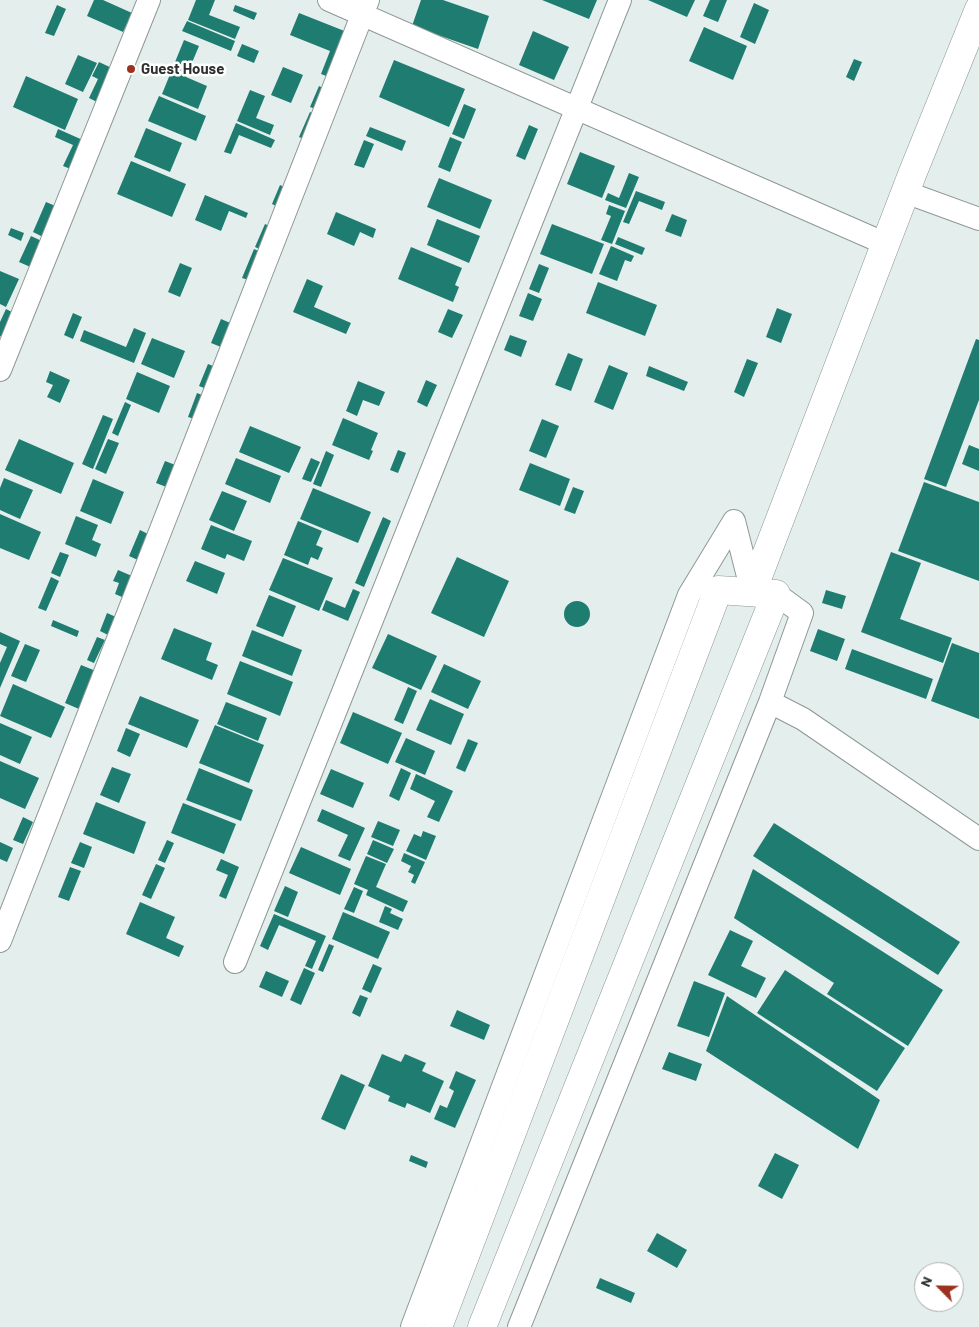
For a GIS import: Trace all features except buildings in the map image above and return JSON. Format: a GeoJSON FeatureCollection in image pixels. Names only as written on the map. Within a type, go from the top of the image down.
{"type":"FeatureCollection","features":[{"type":"Feature","properties":{"kind":"main road"},"geometry":{"type":"LineString","coordinates":[[482,1327],[764,593],[905,192],[979,9]]}},
{"type":"Feature","properties":{"kind":"main road"},"geometry":{"type":"LineString","coordinates":[[438,1327],[718,590],[764,593]]}},
{"type":"Feature","properties":{"kind":"street"},"geometry":{"type":"LineString","coordinates":[[0,370],[149,0]]}},
{"type":"Feature","properties":{"kind":"street"},"geometry":{"type":"LineString","coordinates":[[329,0],[365,7],[575,106],[886,244]]}},
{"type":"Feature","properties":{"kind":"street"},"geometry":{"type":"LineString","coordinates":[[235,962],[575,106],[620,0]]}},
{"type":"Feature","properties":{"kind":"street"},"geometry":{"type":"LineString","coordinates":[[0,941],[365,7]]}},
{"type":"Feature","properties":{"kind":"street"},"geometry":{"type":"LineString","coordinates":[[905,192],[979,219]]}},
{"type":"Feature","properties":{"kind":"street"},"geometry":{"type":"LineString","coordinates":[[412,1327],[688,595],[734,521],[764,593],[802,613],[770,702],[519,1327]]}},
{"type":"Feature","properties":{"kind":"street"},"geometry":{"type":"LineString","coordinates":[[770,702],[803,719],[979,839]]}},
{"type":"Feature","properties":{"kind":"place","name":"Guest House"},"geometry":{"type":"Point","coordinates":[131,69]}}]}
